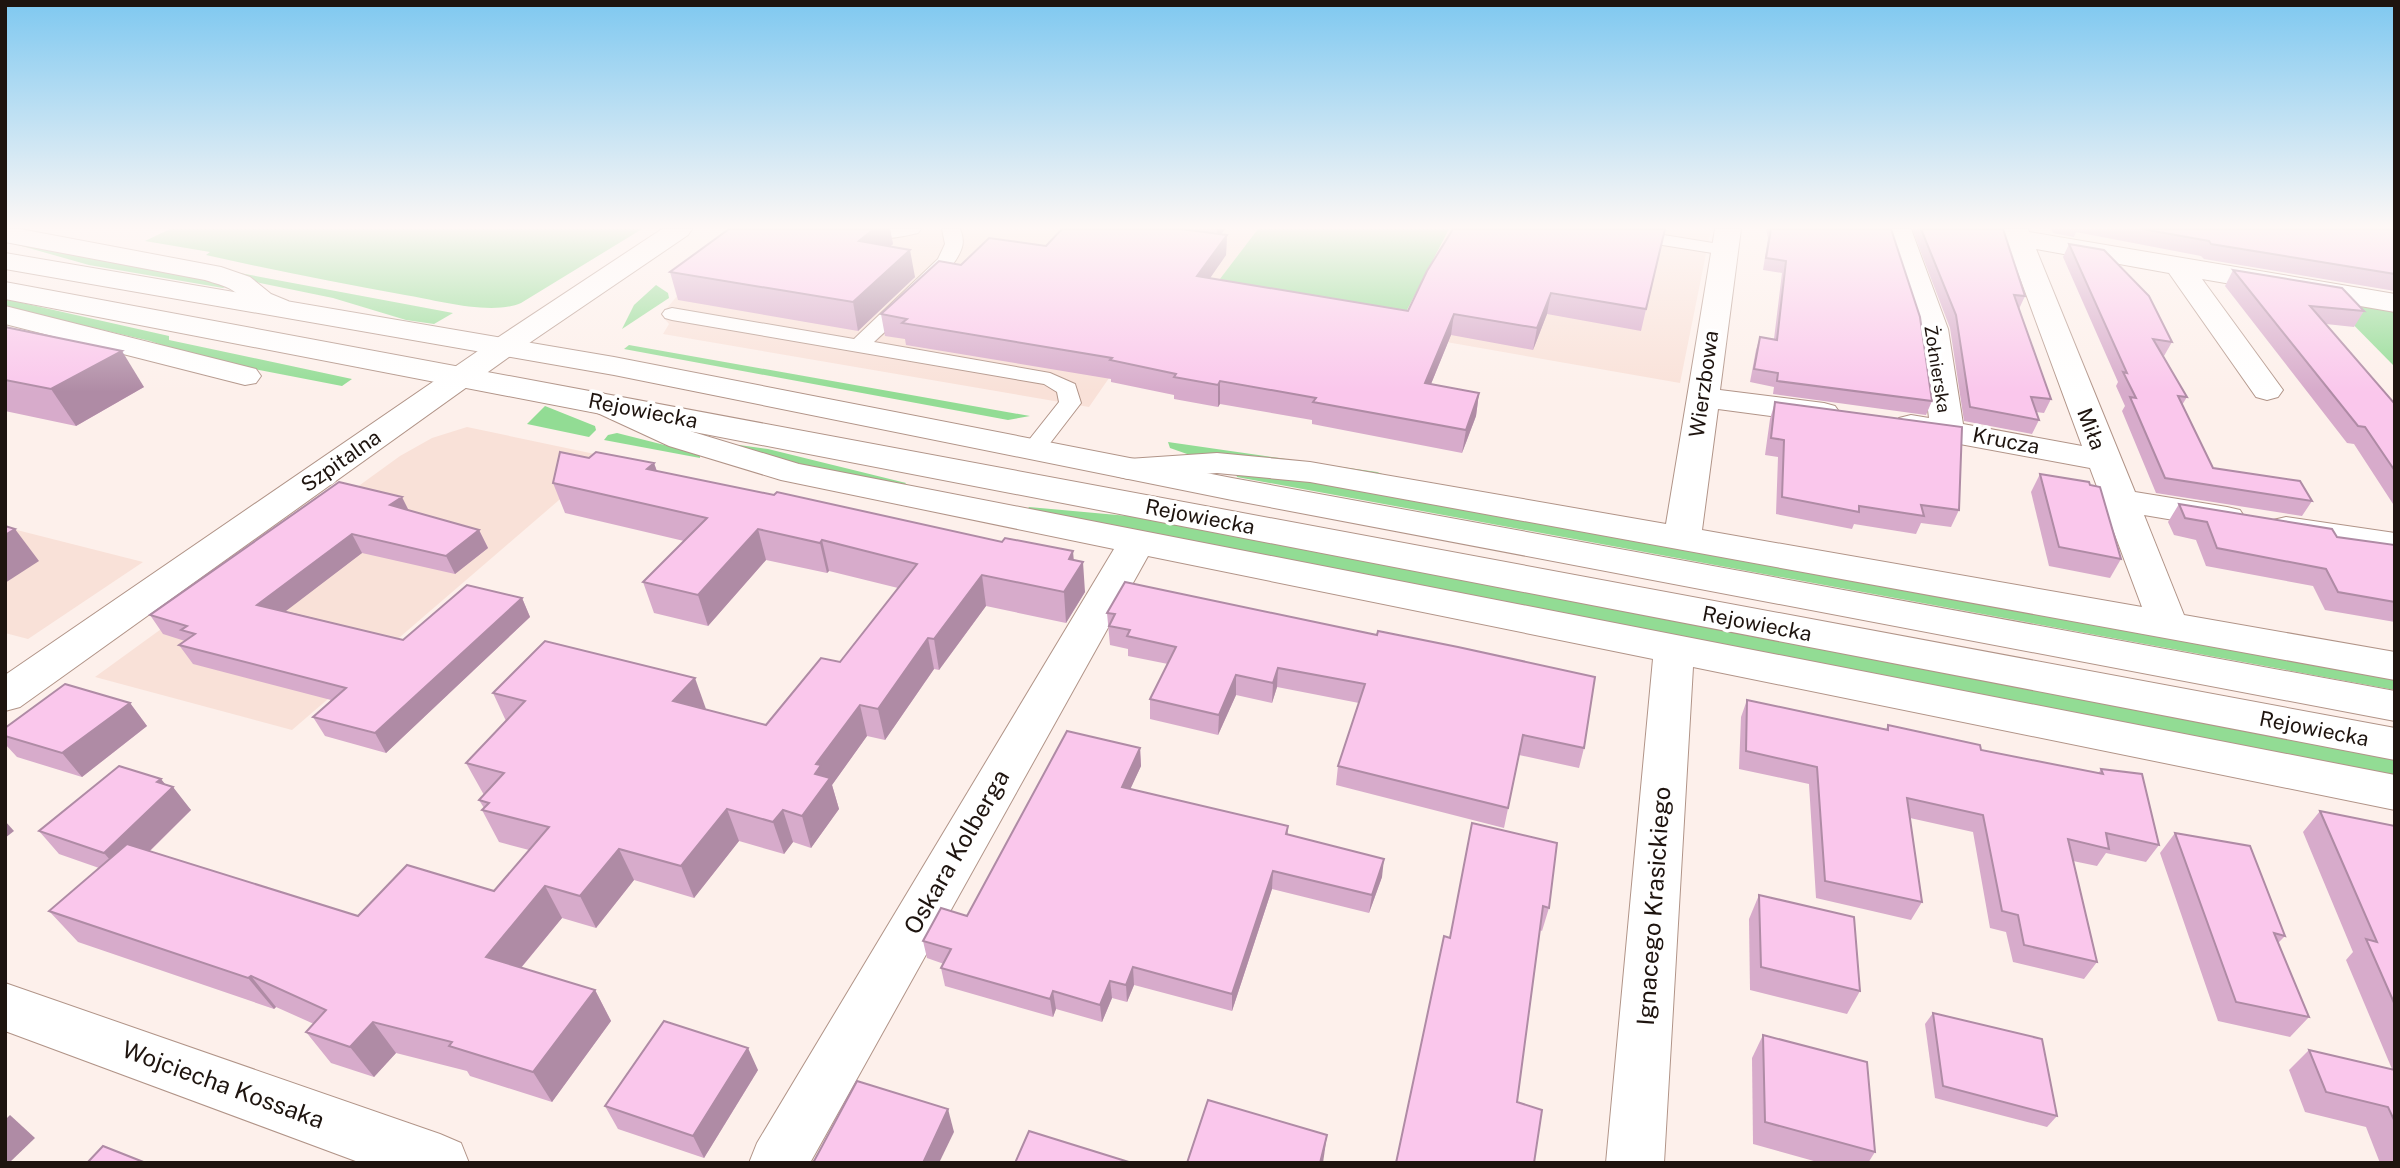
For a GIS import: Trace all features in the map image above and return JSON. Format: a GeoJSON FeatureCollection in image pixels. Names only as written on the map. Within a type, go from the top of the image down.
{"type":"FeatureCollection","features":[{"type":"Feature","properties":{"kind":"main road","name":"Rejowiecka"},"geometry":{"type":"LineString","coordinates":[[139,284],[505,346],[808,403],[1128,469],[2395,706]]}},
{"type":"Feature","properties":{"kind":"main road"},"geometry":{"type":"LineString","coordinates":[[241,284],[261,300],[278,307]]}},
{"type":"Feature","properties":{"kind":"main road","name":"Szpitalna"},"geometry":{"type":"LineString","coordinates":[[5,696],[598,284]]}},
{"type":"Feature","properties":{"kind":"main road","name":"Wierzbowa"},"geometry":{"type":"LineString","coordinates":[[1682,539],[1719,284]]}},
{"type":"Feature","properties":{"kind":"main road","name":"Żołnierska"},"geometry":{"type":"LineString","coordinates":[[1917,284],[1933,329],[1947,430]]}},
{"type":"Feature","properties":{"kind":"main road","name":"Miła"},"geometry":{"type":"LineString","coordinates":[[2036,284],[2169,627]]}},
{"type":"Feature","properties":{"kind":"main road"},"geometry":{"type":"LineString","coordinates":[[2191,284],[2267,390]]}},
{"type":"Feature","properties":{"kind":"main road"},"geometry":{"type":"LineString","coordinates":[[2285,284],[2395,303]]}},
{"type":"Feature","properties":{"kind":"main road","name":"Rejowiecka"},"geometry":{"type":"LineString","coordinates":[[5,290],[2395,744]]}},
{"type":"Feature","properties":{"kind":"main road"},"geometry":{"type":"LineString","coordinates":[[5,315],[245,376]]}},
{"type":"Feature","properties":{"kind":"main road","name":"Krucza"},"geometry":{"type":"LineString","coordinates":[[1701,397],[1947,430],[2103,460]]}},
{"type":"Feature","properties":{"kind":"main road"},"geometry":{"type":"LineString","coordinates":[[602,403],[681,439],[793,473],[2395,793]]}},
{"type":"Feature","properties":{"kind":"main road","name":"Rejowiecka"},"geometry":{"type":"LineString","coordinates":[[1128,469],[1217,463],[1310,472],[2395,666]]}},
{"type":"Feature","properties":{"kind":"main road"},"geometry":{"type":"LineString","coordinates":[[2122,501],[2395,545]]}},
{"type":"Feature","properties":{"kind":"main road","name":"Oskara Kolberga"},"geometry":{"type":"LineString","coordinates":[[778,1163],[1137,542]]}},
{"type":"Feature","properties":{"kind":"main road","name":"Ignacego Krasickiego"},"geometry":{"type":"LineString","coordinates":[[1635,1163],[1674,649]]}},
{"type":"Feature","properties":{"kind":"main road","name":"Wojciecha Kossaka"},"geometry":{"type":"LineString","coordinates":[[5,1007],[440,1163]]}},
{"type":"Feature","properties":{"kind":"lane"},"geometry":{"type":"LineString","coordinates":[[857,347],[923,284]]}},
{"type":"Feature","properties":{"kind":"lane"},"geometry":{"type":"LineString","coordinates":[[672,314],[1050,379],[1067,389],[1070,403],[1033,450]]}},
{"type":"Feature","properties":{"kind":"shaded area"},"geometry":{"type":"Polygon","coordinates":[[[690,284],[1216,284],[1210,292],[1172,287],[1089,407],[663,334],[669,324],[661,315],[690,284]]]}},
{"type":"Feature","properties":{"kind":"shaded area"},"geometry":{"type":"Polygon","coordinates":[[[1421,284],[1700,284],[1680,383],[1395,333],[1421,284]]]}},
{"type":"Feature","properties":{"kind":"shaded area"},"geometry":{"type":"Polygon","coordinates":[[[467,427],[609,457],[292,730],[95,677],[400,456],[432,438],[467,427]]]}},
{"type":"Feature","properties":{"kind":"shaded area"},"geometry":{"type":"Polygon","coordinates":[[[5,527],[143,562],[28,639],[5,633],[5,527]]]}},
{"type":"Feature","properties":{"kind":"green space"},"geometry":{"type":"Polygon","coordinates":[[[197,284],[229,285],[223,288],[197,284]]]}},
{"type":"Feature","properties":{"kind":"green space"},"geometry":{"type":"Polygon","coordinates":[[[262,284],[295,284],[453,313],[434,324],[406,320],[333,298],[262,284]]]}},
{"type":"Feature","properties":{"kind":"green space"},"geometry":{"type":"Polygon","coordinates":[[[343,284],[553,284],[521,303],[509,307],[479,308],[343,284]]]}},
{"type":"Feature","properties":{"kind":"green space"},"geometry":{"type":"Polygon","coordinates":[[[1216,284],[1421,284],[1395,333],[1210,292],[1216,284]]]}},
{"type":"Feature","properties":{"kind":"green space"},"geometry":{"type":"Polygon","coordinates":[[[656,285],[668,293],[669,298],[622,329],[634,305],[656,285]]]}},
{"type":"Feature","properties":{"kind":"green space"},"geometry":{"type":"Polygon","coordinates":[[[5,299],[169,336],[169,340],[352,379],[342,386],[207,360],[150,341],[5,307],[5,299]]]}},
{"type":"Feature","properties":{"kind":"green space"},"geometry":{"type":"Polygon","coordinates":[[[2331,302],[2395,307],[2395,367],[2331,302]]]}},
{"type":"Feature","properties":{"kind":"green space"},"geometry":{"type":"Polygon","coordinates":[[[629,345],[1030,416],[1008,420],[624,349],[629,345]]]}},
{"type":"Feature","properties":{"kind":"green space"},"geometry":{"type":"Polygon","coordinates":[[[545,406],[595,426],[596,430],[589,437],[527,424],[545,406]]]}},
{"type":"Feature","properties":{"kind":"green space"},"geometry":{"type":"Polygon","coordinates":[[[617,433],[700,454],[700,458],[604,440],[608,435],[617,433]]]}},
{"type":"Feature","properties":{"kind":"green space"},"geometry":{"type":"Polygon","coordinates":[[[1168,442],[1377,472],[1395,479],[1313,467],[1187,454],[1170,448],[1168,442]]]}},
{"type":"Feature","properties":{"kind":"green space"},"geometry":{"type":"Polygon","coordinates":[[[735,446],[768,449],[906,483],[902,488],[735,446]]]}},
{"type":"Feature","properties":{"kind":"green space"},"geometry":{"type":"Polygon","coordinates":[[[1236,474],[1318,481],[2395,674],[2395,690],[1237,477],[1236,474]]]}},
{"type":"Feature","properties":{"kind":"green space"},"geometry":{"type":"Polygon","coordinates":[[[1029,507],[1139,517],[2395,760],[2395,779],[1026,511],[1029,507]]]}},
{"type":"Feature","properties":{"kind":"building"},"geometry":{"type":"Polygon","coordinates":[[[740,284],[873,284],[853,302],[740,284]]]}},
{"type":"Feature","properties":{"kind":"building"},"geometry":{"type":"Polygon","coordinates":[[[914,284],[1242,284],[1408,311],[1421,284],[1652,284],[1646,309],[1551,293],[1537,328],[1454,314],[1425,383],[1479,393],[1466,430],[1313,402],[1316,398],[1220,381],[1218,385],[1174,377],[1176,374],[1110,360],[1112,358],[902,323],[907,319],[881,314],[914,284]]]}},
{"type":"Feature","properties":{"kind":"building"},"geometry":{"type":"Polygon","coordinates":[[[1783,284],[1909,284],[1920,317],[1932,401],[1777,381],[1778,373],[1754,369],[1760,337],[1777,340],[1783,284]]]}},
{"type":"Feature","properties":{"kind":"building"},"geometry":{"type":"Polygon","coordinates":[[[1943,284],[2021,284],[2025,296],[2014,295],[2051,399],[2031,397],[2039,420],[1970,407],[1956,315],[1943,284]]]}},
{"type":"Feature","properties":{"kind":"building"},"geometry":{"type":"Polygon","coordinates":[[[2087,284],[2137,284],[2149,296],[2172,342],[2153,339],[2187,397],[2178,396],[2213,468],[2300,481],[2312,501],[2165,478],[2130,397],[2136,398],[2123,372],[2127,373],[2087,284]]]}},
{"type":"Feature","properties":{"kind":"building"},"geometry":{"type":"Polygon","coordinates":[[[2244,284],[2315,284],[2342,288],[2364,311],[2310,306],[2395,404],[2395,471],[2365,427],[2358,426],[2244,284]]]}},
{"type":"Feature","properties":{"kind":"building"},"geometry":{"type":"Polygon","coordinates":[[[5,327],[122,351],[51,389],[5,380],[5,327]]]}},
{"type":"Feature","properties":{"kind":"building"},"geometry":{"type":"Polygon","coordinates":[[[1775,402],[1962,427],[1959,510],[1921,505],[1924,516],[1859,506],[1859,512],[1782,497],[1784,440],[1771,438],[1775,402]]]}},
{"type":"Feature","properties":{"kind":"building"},"geometry":{"type":"Polygon","coordinates":[[[560,452],[589,458],[596,452],[654,463],[647,469],[774,495],[777,492],[1002,542],[1005,538],[1073,551],[1069,559],[1083,562],[1064,592],[982,575],[934,639],[928,638],[878,709],[860,705],[816,764],[821,765],[815,774],[830,778],[802,816],[783,810],[773,822],[727,809],[681,866],[619,849],[580,896],[545,886],[486,957],[595,990],[533,1072],[449,1046],[452,1042],[373,1022],[350,1047],[306,1032],[326,1010],[251,976],[248,978],[49,911],[127,844],[358,916],[407,865],[494,891],[549,827],[482,810],[489,803],[479,800],[504,773],[466,763],[525,701],[493,693],[545,641],[695,678],[673,701],[766,725],[821,658],[840,662],[917,564],[822,540],[820,543],[758,529],[698,595],[643,582],[707,518],[553,483],[560,452]]]}},
{"type":"Feature","properties":{"kind":"building"},"geometry":{"type":"Polygon","coordinates":[[[2040,474],[2089,482],[2090,485],[2100,487],[2121,559],[2059,547],[2040,474]]]}},
{"type":"Feature","properties":{"kind":"building"},"geometry":{"type":"Polygon","coordinates":[[[339,482],[402,497],[390,505],[479,530],[446,556],[352,534],[257,605],[403,640],[467,585],[522,598],[375,733],[313,717],[346,688],[179,645],[195,634],[181,630],[187,626],[150,615],[339,482]]]}},
{"type":"Feature","properties":{"kind":"building"},"geometry":{"type":"Polygon","coordinates":[[[2179,504],[2332,529],[2337,537],[2395,545],[2395,602],[2338,592],[2326,569],[2217,548],[2207,522],[2185,518],[2179,504]]]}},
{"type":"Feature","properties":{"kind":"building"},"geometry":{"type":"Polygon","coordinates":[[[5,526],[15,529],[5,535],[5,526]]]}},
{"type":"Feature","properties":{"kind":"building"},"geometry":{"type":"Polygon","coordinates":[[[1125,582],[1377,635],[1378,631],[1458,647],[1595,677],[1584,748],[1523,735],[1508,808],[1338,766],[1365,684],[1278,668],[1273,683],[1236,675],[1219,715],[1150,699],[1176,647],[1127,636],[1130,630],[1109,626],[1115,614],[1107,613],[1125,582]]]}},
{"type":"Feature","properties":{"kind":"building"},"geometry":{"type":"Polygon","coordinates":[[[65,684],[130,703],[62,753],[5,736],[5,728],[65,684]]]}},
{"type":"Feature","properties":{"kind":"building"},"geometry":{"type":"Polygon","coordinates":[[[1747,700],[1888,730],[1888,725],[1980,745],[1981,750],[2103,774],[2101,769],[2142,774],[2159,845],[2106,833],[2109,849],[2068,839],[2097,962],[2024,945],[2018,915],[2002,911],[1983,815],[1907,798],[1922,902],[1825,881],[1817,767],[1746,751],[1747,700]]]}},
{"type":"Feature","properties":{"kind":"building"},"geometry":{"type":"Polygon","coordinates":[[[1067,731],[1140,748],[1122,787],[1288,826],[1286,834],[1384,859],[1372,895],[1273,871],[1232,994],[1133,967],[1126,985],[1110,981],[1100,1005],[1053,991],[1050,999],[941,968],[951,949],[923,941],[941,908],[967,916],[1067,731]]]}},
{"type":"Feature","properties":{"kind":"building"},"geometry":{"type":"Polygon","coordinates":[[[119,766],[161,779],[157,782],[173,787],[104,853],[39,831],[119,766]]]}},
{"type":"Feature","properties":{"kind":"building"},"geometry":{"type":"Polygon","coordinates":[[[2320,811],[2395,826],[2395,1005],[2366,939],[2377,942],[2320,811]]]}},
{"type":"Feature","properties":{"kind":"building"},"geometry":{"type":"Polygon","coordinates":[[[1472,823],[1557,843],[1549,908],[1543,906],[1517,1102],[1542,1110],[1534,1163],[1396,1163],[1444,936],[1450,938],[1472,823]]]}},
{"type":"Feature","properties":{"kind":"building"},"geometry":{"type":"Polygon","coordinates":[[[2175,833],[2250,846],[2285,936],[2274,933],[2309,1017],[2236,1002],[2175,833]]]}},
{"type":"Feature","properties":{"kind":"building"},"geometry":{"type":"Polygon","coordinates":[[[1759,895],[1854,917],[1860,991],[1761,967],[1759,895]]]}},
{"type":"Feature","properties":{"kind":"building"},"geometry":{"type":"Polygon","coordinates":[[[1933,1013],[2042,1039],[2057,1116],[1943,1086],[1933,1013]]]}},
{"type":"Feature","properties":{"kind":"building"},"geometry":{"type":"Polygon","coordinates":[[[664,1021],[748,1048],[693,1136],[605,1106],[664,1021]]]}},
{"type":"Feature","properties":{"kind":"building"},"geometry":{"type":"Polygon","coordinates":[[[1763,1035],[1867,1062],[1875,1152],[1765,1122],[1763,1035]]]}},
{"type":"Feature","properties":{"kind":"building"},"geometry":{"type":"Polygon","coordinates":[[[2309,1050],[2395,1070],[2395,1122],[2388,1107],[2326,1092],[2309,1050]]]}},
{"type":"Feature","properties":{"kind":"building"},"geometry":{"type":"Polygon","coordinates":[[[857,1081],[948,1109],[923,1163],[813,1163],[857,1081]]]}},
{"type":"Feature","properties":{"kind":"building"},"geometry":{"type":"Polygon","coordinates":[[[1208,1100],[1327,1135],[1320,1163],[1187,1163],[1208,1100]]]}},
{"type":"Feature","properties":{"kind":"building"},"geometry":{"type":"Polygon","coordinates":[[[1029,1131],[1132,1163],[1015,1163],[1029,1131]]]}},
{"type":"Feature","properties":{"kind":"building"},"geometry":{"type":"Polygon","coordinates":[[[103,1146],[146,1163],[87,1163],[103,1146]]]}}]}
